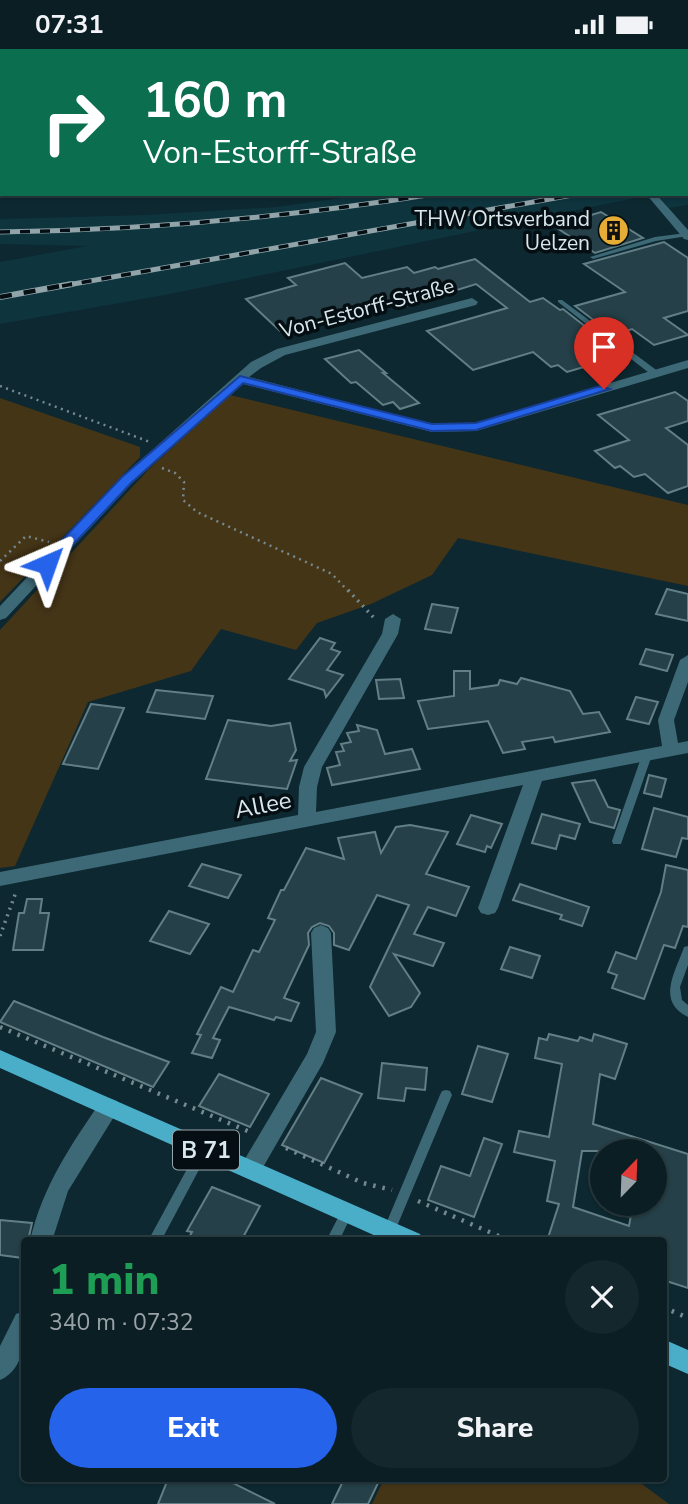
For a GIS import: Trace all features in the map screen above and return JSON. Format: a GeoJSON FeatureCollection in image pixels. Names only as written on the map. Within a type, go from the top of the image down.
{"type":"FeatureCollection","features":[{"type":"Feature","properties":{"kind":"main road","name":"B 71"},"geometry":{"type":"LineString","coordinates":[[0,1059],[403,1237]]}},
{"type":"Feature","properties":{"kind":"main road"},"geometry":{"type":"LineString","coordinates":[[667,1354],[688,1362]]}},
{"type":"Feature","properties":{"kind":"street"},"geometry":{"type":"LineString","coordinates":[[652,196],[685,230]]}},
{"type":"Feature","properties":{"kind":"street","name":"Von-Estorff-Straße"},"geometry":{"type":"LineString","coordinates":[[0,615],[147,462],[256,365],[281,352],[472,302]]}},
{"type":"Feature","properties":{"kind":"street"},"geometry":{"type":"LineString","coordinates":[[240,379],[432,428],[476,427],[688,364]]}},
{"type":"Feature","properties":{"kind":"street"},"geometry":{"type":"LineString","coordinates":[[307,821],[307,787],[313,767],[392,627]]}},
{"type":"Feature","properties":{"kind":"street"},"geometry":{"type":"LineString","coordinates":[[679,749],[666,720],[688,660]]}},
{"type":"Feature","properties":{"kind":"street","name":"Allee"},"geometry":{"type":"LineString","coordinates":[[0,879],[679,749]]}},
{"type":"Feature","properties":{"kind":"street"},"geometry":{"type":"LineString","coordinates":[[488,908],[534,777]]}},
{"type":"Feature","properties":{"kind":"street"},"geometry":{"type":"LineString","coordinates":[[250,1169],[316,1057],[326,1032],[321,933]]}},
{"type":"Feature","properties":{"kind":"street"},"geometry":{"type":"LineString","coordinates":[[42,1237],[46,1214],[63,1175],[109,1107]]}},
{"type":"Feature","properties":{"kind":"street"},"geometry":{"type":"LineString","coordinates":[[0,1367],[21,1332]]}},
{"type":"Feature","properties":{"kind":"lane"},"geometry":{"type":"LineString","coordinates":[[593,257],[685,230]]}},
{"type":"Feature","properties":{"kind":"lane"},"geometry":{"type":"LineString","coordinates":[[559,301],[656,373]]}},
{"type":"Feature","properties":{"kind":"lane"},"geometry":{"type":"LineString","coordinates":[[617,841],[647,755]]}},
{"type":"Feature","properties":{"kind":"lane"},"geometry":{"type":"LineString","coordinates":[[688,950],[675,986],[677,1002],[688,1012]]}},
{"type":"Feature","properties":{"kind":"lane"},"geometry":{"type":"LineString","coordinates":[[389,1231],[446,1095]]}},
{"type":"Feature","properties":{"kind":"lane"},"geometry":{"type":"LineString","coordinates":[[156,1237],[204,1149]]}},
{"type":"Feature","properties":{"kind":"lane"},"geometry":{"type":"LineString","coordinates":[[334,1237],[347,1212]]}},
{"type":"Feature","properties":{"kind":"path"},"geometry":{"type":"LineString","coordinates":[[0,386],[165,447]]}},
{"type":"Feature","properties":{"kind":"path"},"geometry":{"type":"LineString","coordinates":[[147,462],[175,473],[184,482],[183,500],[197,512],[332,573],[392,627]]}},
{"type":"Feature","properties":{"kind":"path"},"geometry":{"type":"LineString","coordinates":[[0,561],[26,536],[64,546]]}},
{"type":"Feature","properties":{"kind":"path"},"geometry":{"type":"LineString","coordinates":[[0,936],[22,876]]}},
{"type":"Feature","properties":{"kind":"path"},"geometry":{"type":"LineString","coordinates":[[667,1309],[688,1318]]}},
{"type":"Feature","properties":{"kind":"shaded area"},"geometry":{"type":"Polygon","coordinates":[[[356,196],[645,196],[165,295],[0,324],[0,262],[87,246],[0,244],[0,219],[146,215],[277,207],[356,196]]]}},
{"type":"Feature","properties":{"kind":"shaded area"},"geometry":{"type":"Polygon","coordinates":[[[659,196],[688,196],[688,205],[669,208],[659,196]]]}},
{"type":"Feature","properties":{"kind":"shaded area"},"geometry":{"type":"Polygon","coordinates":[[[230,395],[688,505],[688,586],[458,538],[432,575],[371,604],[317,623],[296,650],[221,629],[191,671],[88,702],[15,866],[0,868],[0,630],[149,469],[230,395]]]}},
{"type":"Feature","properties":{"kind":"shaded area"},"geometry":{"type":"Polygon","coordinates":[[[0,398],[140,447],[140,457],[0,602],[0,398]]]}},
{"type":"Feature","properties":{"kind":"shaded area"},"geometry":{"type":"Polygon","coordinates":[[[383,1482],[639,1482],[669,1504],[372,1504],[383,1482]]]}},
{"type":"Feature","properties":{"kind":"building","name":"THW Ortsverband Uelzen"},"geometry":{"type":"Polygon","coordinates":[[[601,212],[643,238],[595,253],[554,226],[601,212]]]}},
{"type":"Feature","properties":{"kind":"building"},"geometry":{"type":"Polygon","coordinates":[[[664,242],[688,258],[688,311],[664,318],[688,335],[654,345],[632,329],[613,335],[575,306],[625,292],[584,264],[664,242]]]}},
{"type":"Feature","properties":{"kind":"building"},"geometry":{"type":"Polygon","coordinates":[[[475,259],[530,302],[543,298],[560,310],[563,309],[600,338],[589,342],[611,359],[567,372],[558,365],[551,367],[533,352],[473,370],[427,331],[507,308],[476,284],[406,306],[397,298],[280,331],[246,299],[296,285],[288,278],[345,263],[362,278],[407,267],[414,273],[435,267],[438,269],[475,259]]]}},
{"type":"Feature","properties":{"kind":"building"},"geometry":{"type":"Polygon","coordinates":[[[359,350],[419,403],[400,409],[393,402],[383,405],[356,382],[351,383],[325,359],[359,350]]]}},
{"type":"Feature","properties":{"kind":"building"},"geometry":{"type":"Polygon","coordinates":[[[675,392],[688,401],[688,421],[666,428],[688,445],[688,486],[668,493],[645,474],[634,477],[620,466],[615,468],[595,451],[629,440],[598,415],[675,392]]]}},
{"type":"Feature","properties":{"kind":"building"},"geometry":{"type":"Polygon","coordinates":[[[667,589],[688,594],[688,621],[656,614],[667,589]]]}},
{"type":"Feature","properties":{"kind":"building"},"geometry":{"type":"Polygon","coordinates":[[[432,604],[458,608],[451,633],[425,629],[432,604]]]}},
{"type":"Feature","properties":{"kind":"building"},"geometry":{"type":"Polygon","coordinates":[[[320,638],[335,643],[331,649],[340,652],[327,670],[343,675],[326,697],[324,690],[289,679],[320,638]]]}},
{"type":"Feature","properties":{"kind":"building"},"geometry":{"type":"Polygon","coordinates":[[[646,649],[673,655],[667,671],[640,664],[646,649]]]}},
{"type":"Feature","properties":{"kind":"building"},"geometry":{"type":"Polygon","coordinates":[[[454,671],[470,671],[470,689],[498,685],[500,680],[517,684],[521,678],[570,691],[583,714],[599,712],[610,732],[555,742],[553,737],[522,742],[525,749],[503,753],[488,721],[428,729],[418,701],[454,696],[454,671]]]}},
{"type":"Feature","properties":{"kind":"building"},"geometry":{"type":"Polygon","coordinates":[[[400,679],[404,698],[379,699],[376,680],[400,679]]]}},
{"type":"Feature","properties":{"kind":"building"},"geometry":{"type":"Polygon","coordinates":[[[156,690],[213,696],[205,719],[147,712],[156,690]]]}},
{"type":"Feature","properties":{"kind":"building"},"geometry":{"type":"Polygon","coordinates":[[[636,697],[658,702],[649,724],[627,719],[636,697]]]}},
{"type":"Feature","properties":{"kind":"building"},"geometry":{"type":"Polygon","coordinates":[[[91,704],[124,708],[98,769],[63,764],[91,704]]]}},
{"type":"Feature","properties":{"kind":"building"},"geometry":{"type":"Polygon","coordinates":[[[228,720],[271,726],[290,723],[296,750],[290,761],[297,760],[287,789],[206,779],[228,720]]]}},
{"type":"Feature","properties":{"kind":"building"},"geometry":{"type":"Polygon","coordinates":[[[357,725],[377,730],[385,754],[412,749],[420,769],[332,785],[327,768],[340,765],[336,752],[344,751],[341,744],[351,742],[347,733],[359,731],[357,725]]]}},
{"type":"Feature","properties":{"kind":"building"},"geometry":{"type":"Polygon","coordinates":[[[649,775],[666,779],[661,797],[644,793],[649,775]]]}},
{"type":"Feature","properties":{"kind":"building"},"geometry":{"type":"Polygon","coordinates":[[[595,780],[608,807],[620,810],[614,828],[590,822],[572,783],[595,780]]]}},
{"type":"Feature","properties":{"kind":"building"},"geometry":{"type":"Polygon","coordinates":[[[654,808],[688,817],[688,839],[682,838],[676,857],[642,849],[654,808]]]}},
{"type":"Feature","properties":{"kind":"building"},"geometry":{"type":"Polygon","coordinates":[[[542,814],[580,824],[575,839],[560,835],[556,849],[532,843],[542,814]]]}},
{"type":"Feature","properties":{"kind":"building"},"geometry":{"type":"Polygon","coordinates":[[[471,815],[502,824],[491,848],[487,846],[485,852],[457,844],[471,815]]]}},
{"type":"Feature","properties":{"kind":"building"},"geometry":{"type":"Polygon","coordinates":[[[410,825],[448,832],[426,874],[469,887],[456,916],[428,907],[414,934],[444,943],[433,966],[394,954],[420,993],[411,1007],[389,1016],[370,987],[409,905],[377,895],[349,950],[334,945],[334,933],[329,926],[320,923],[312,927],[308,933],[309,945],[284,998],[299,1003],[291,1021],[276,1017],[274,1020],[229,1007],[213,1038],[220,1040],[212,1058],[192,1053],[201,1035],[197,1034],[221,987],[233,992],[253,950],[259,952],[275,920],[268,918],[306,848],[344,859],[338,838],[375,832],[381,853],[396,827],[410,825]]]}},
{"type":"Feature","properties":{"kind":"building"},"geometry":{"type":"Polygon","coordinates":[[[202,864],[241,875],[228,898],[189,886],[202,864]]]}},
{"type":"Feature","properties":{"kind":"building"},"geometry":{"type":"Polygon","coordinates":[[[666,865],[688,870],[688,927],[683,926],[675,948],[664,945],[644,999],[612,988],[617,975],[608,972],[616,952],[636,959],[661,892],[666,865]]]}},
{"type":"Feature","properties":{"kind":"building"},"geometry":{"type":"Polygon","coordinates":[[[520,884],[589,907],[582,926],[560,919],[562,915],[513,900],[520,884]]]}},
{"type":"Feature","properties":{"kind":"building"},"geometry":{"type":"Polygon","coordinates":[[[27,899],[42,899],[40,913],[49,913],[43,950],[13,950],[19,913],[24,913],[27,899]]]}},
{"type":"Feature","properties":{"kind":"building"},"geometry":{"type":"Polygon","coordinates":[[[169,911],[209,924],[190,954],[150,941],[169,911]]]}},
{"type":"Feature","properties":{"kind":"building"},"geometry":{"type":"Polygon","coordinates":[[[510,947],[540,956],[532,978],[501,969],[510,947]]]}},
{"type":"Feature","properties":{"kind":"building"},"geometry":{"type":"Polygon","coordinates":[[[14,1001],[169,1062],[153,1087],[0,1022],[14,1001]]]}},
{"type":"Feature","properties":{"kind":"building"},"geometry":{"type":"Polygon","coordinates":[[[549,1034],[578,1041],[580,1037],[592,1041],[594,1034],[627,1044],[615,1079],[600,1074],[593,1124],[640,1139],[590,1139],[590,1151],[582,1151],[573,1207],[590,1213],[590,1216],[600,1216],[629,1226],[631,1216],[667,1216],[667,1147],[688,1154],[688,1288],[667,1281],[667,1237],[548,1237],[559,1204],[547,1201],[555,1161],[514,1152],[519,1131],[549,1137],[562,1064],[535,1058],[539,1038],[547,1040],[549,1034]]]}},
{"type":"Feature","properties":{"kind":"building"},"geometry":{"type":"Polygon","coordinates":[[[478,1046],[508,1054],[492,1102],[462,1094],[478,1046]]]}},
{"type":"Feature","properties":{"kind":"building"},"geometry":{"type":"Polygon","coordinates":[[[382,1063],[427,1068],[425,1090],[406,1088],[404,1101],[378,1098],[382,1063]]]}},
{"type":"Feature","properties":{"kind":"building"},"geometry":{"type":"Polygon","coordinates":[[[219,1074],[269,1094],[250,1127],[199,1106],[219,1074]]]}},
{"type":"Feature","properties":{"kind":"building"},"geometry":{"type":"Polygon","coordinates":[[[321,1078],[362,1094],[324,1163],[282,1145],[321,1078]]]}},
{"type":"Feature","properties":{"kind":"building"},"geometry":{"type":"Polygon","coordinates":[[[484,1138],[502,1144],[474,1217],[428,1200],[441,1166],[470,1176],[484,1138]]]}},
{"type":"Feature","properties":{"kind":"building"},"geometry":{"type":"Polygon","coordinates":[[[212,1187],[260,1206],[243,1237],[189,1237],[192,1232],[187,1231],[212,1187]]]}},
{"type":"Feature","properties":{"kind":"building"},"geometry":{"type":"Polygon","coordinates":[[[0,1220],[32,1223],[29,1237],[21,1237],[21,1258],[0,1255],[0,1220]]]}},
{"type":"Feature","properties":{"kind":"building"},"geometry":{"type":"Polygon","coordinates":[[[167,1482],[231,1482],[275,1504],[158,1504],[167,1482]]]}},
{"type":"Feature","properties":{"kind":"building"},"geometry":{"type":"Polygon","coordinates":[[[343,1482],[379,1482],[368,1504],[332,1504],[343,1482]]]}},
{"type":"Feature","properties":{"kind":"railway"},"geometry":{"type":"LineString","coordinates":[[0,232],[218,221],[420,196]]}},
{"type":"Feature","properties":{"kind":"railway"},"geometry":{"type":"LineString","coordinates":[[62,286],[567,196]]}},
{"type":"Feature","properties":{"kind":"railway"},"geometry":{"type":"LineString","coordinates":[[0,297],[72,284]]}},
{"type":"Feature","properties":{"kind":"place","name":"THW Ortsverband Uelzen"},"geometry":{"type":"Point","coordinates":[613,231]}},
{"type":"Feature","properties":{"kind":"route"},"geometry":{"type":"LineString","coordinates":[[47,564],[127,480],[240,379],[432,428],[476,427],[604,389]]}}]}
